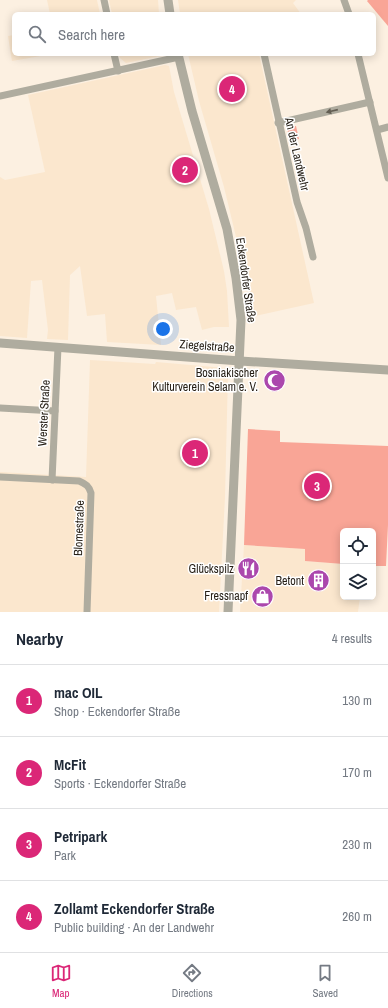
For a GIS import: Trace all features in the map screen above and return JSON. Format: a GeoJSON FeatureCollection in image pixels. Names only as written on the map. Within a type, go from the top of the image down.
{"type":"FeatureCollection","features":[{"type":"Feature","properties":{"kind":"street"},"geometry":{"type":"LineString","coordinates":[[104,0],[107,12]]}},
{"type":"Feature","properties":{"kind":"street"},"geometry":{"type":"LineString","coordinates":[[168,0],[170,12]]}},
{"type":"Feature","properties":{"kind":"street"},"geometry":{"type":"LineString","coordinates":[[344,0],[347,12]]}},
{"type":"Feature","properties":{"kind":"street"},"geometry":{"type":"LineString","coordinates":[[114,56],[118,71]]}},
{"type":"Feature","properties":{"kind":"street"},"geometry":{"type":"LineString","coordinates":[[0,96],[118,71],[178,56]]}},
{"type":"Feature","properties":{"kind":"street","name":"Eckendorfer Straße"},"geometry":{"type":"LineString","coordinates":[[178,56],[192,111],[227,228],[236,278],[241,320],[228,612]]}},
{"type":"Feature","properties":{"kind":"street","name":"An der Landwehr"},"geometry":{"type":"LineString","coordinates":[[264,56],[278,123],[297,202],[306,228],[313,257]]}},
{"type":"Feature","properties":{"kind":"street"},"geometry":{"type":"LineString","coordinates":[[358,56],[388,178]]}},
{"type":"Feature","properties":{"kind":"street"},"geometry":{"type":"LineString","coordinates":[[278,123],[370,102]]}},
{"type":"Feature","properties":{"kind":"street"},"geometry":{"type":"LineString","coordinates":[[377,130],[388,127]]}},
{"type":"Feature","properties":{"kind":"street","name":"Ziegelstraße"},"geometry":{"type":"LineString","coordinates":[[0,343],[240,361],[388,370]]}},
{"type":"Feature","properties":{"kind":"street","name":"Werster Straße"},"geometry":{"type":"LineString","coordinates":[[52,480],[58,347]]}},
{"type":"Feature","properties":{"kind":"street"},"geometry":{"type":"LineString","coordinates":[[0,408],[55,411]]}},
{"type":"Feature","properties":{"kind":"street","name":"Blomestraße"},"geometry":{"type":"LineString","coordinates":[[0,477],[79,481],[85,483],[89,488],[91,493],[87,612]]}},
{"type":"Feature","properties":{"kind":"shaded area"},"geometry":{"type":"Polygon","coordinates":[[[47,0],[97,0],[100,12],[50,12],[47,0]]]}},
{"type":"Feature","properties":{"kind":"shaded area"},"geometry":{"type":"Polygon","coordinates":[[[109,0],[158,0],[159,12],[112,12],[109,0]]]}},
{"type":"Feature","properties":{"kind":"shaded area"},"geometry":{"type":"Polygon","coordinates":[[[178,0],[296,0],[293,3],[300,12],[180,12],[178,0]]]}},
{"type":"Feature","properties":{"kind":"shaded area"},"geometry":{"type":"Polygon","coordinates":[[[388,0],[388,26],[367,1],[388,0]]]}},
{"type":"Feature","properties":{"kind":"shaded area"},"geometry":{"type":"Polygon","coordinates":[[[12,35],[12,56],[41,56],[12,61],[8,36],[12,35]]]}},
{"type":"Feature","properties":{"kind":"shaded area"},"geometry":{"type":"Polygon","coordinates":[[[120,56],[160,56],[126,63],[120,56]]]}},
{"type":"Feature","properties":{"kind":"shaded area"},"geometry":{"type":"Polygon","coordinates":[[[188,56],[259,56],[314,303],[251,317],[249,291],[224,187],[199,101],[188,56]]]}},
{"type":"Feature","properties":{"kind":"shaded area"},"geometry":{"type":"Polygon","coordinates":[[[165,65],[169,66],[174,92],[209,209],[224,271],[227,291],[229,327],[214,327],[202,330],[196,307],[176,310],[172,293],[156,296],[161,345],[107,342],[105,314],[87,316],[80,266],[70,275],[68,340],[47,339],[48,330],[42,280],[31,281],[27,338],[0,336],[0,177],[5,180],[45,172],[28,95],[165,65]]]}},
{"type":"Feature","properties":{"kind":"shaded area"},"geometry":{"type":"Polygon","coordinates":[[[296,126],[299,139],[290,141],[287,128],[296,126]]]}},
{"type":"Feature","properties":{"kind":"shaded area"},"geometry":{"type":"Polygon","coordinates":[[[90,360],[155,364],[156,362],[225,368],[228,373],[225,497],[219,612],[0,612],[0,472],[86,477],[90,360]]]}},
{"type":"Feature","properties":{"kind":"shaded area"},"geometry":{"type":"Polygon","coordinates":[[[248,429],[280,431],[280,442],[388,446],[388,525],[386,566],[376,566],[376,528],[340,528],[340,564],[305,561],[305,549],[244,545],[248,429]]]}},
{"type":"Feature","properties":{"kind":"shaded area"},"geometry":{"type":"Polygon","coordinates":[[[244,545],[305,549],[305,561],[340,564],[340,600],[360,600],[358,612],[240,612],[244,545]]]}},
{"type":"Feature","properties":{"kind":"place","name":"Zollamt Eckendorfer Straße"},"geometry":{"type":"Point","coordinates":[232,89]}},
{"type":"Feature","properties":{"kind":"place","name":"McFit"},"geometry":{"type":"Point","coordinates":[185,170]}},
{"type":"Feature","properties":{"kind":"place","name":"Bosniakischer Kulturverein Selam e. V."},"geometry":{"type":"Point","coordinates":[274,380]}},
{"type":"Feature","properties":{"kind":"place","name":"mac OIL"},"geometry":{"type":"Point","coordinates":[195,453]}},
{"type":"Feature","properties":{"kind":"place","name":"Petripark"},"geometry":{"type":"Point","coordinates":[317,486]}},
{"type":"Feature","properties":{"kind":"place","name":"Glückspilz"},"geometry":{"type":"Point","coordinates":[249,569]}},
{"type":"Feature","properties":{"kind":"place","name":"Betont"},"geometry":{"type":"Point","coordinates":[319,581]}},
{"type":"Feature","properties":{"kind":"place","name":"Fressnapf"},"geometry":{"type":"Point","coordinates":[263,596]}}]}
